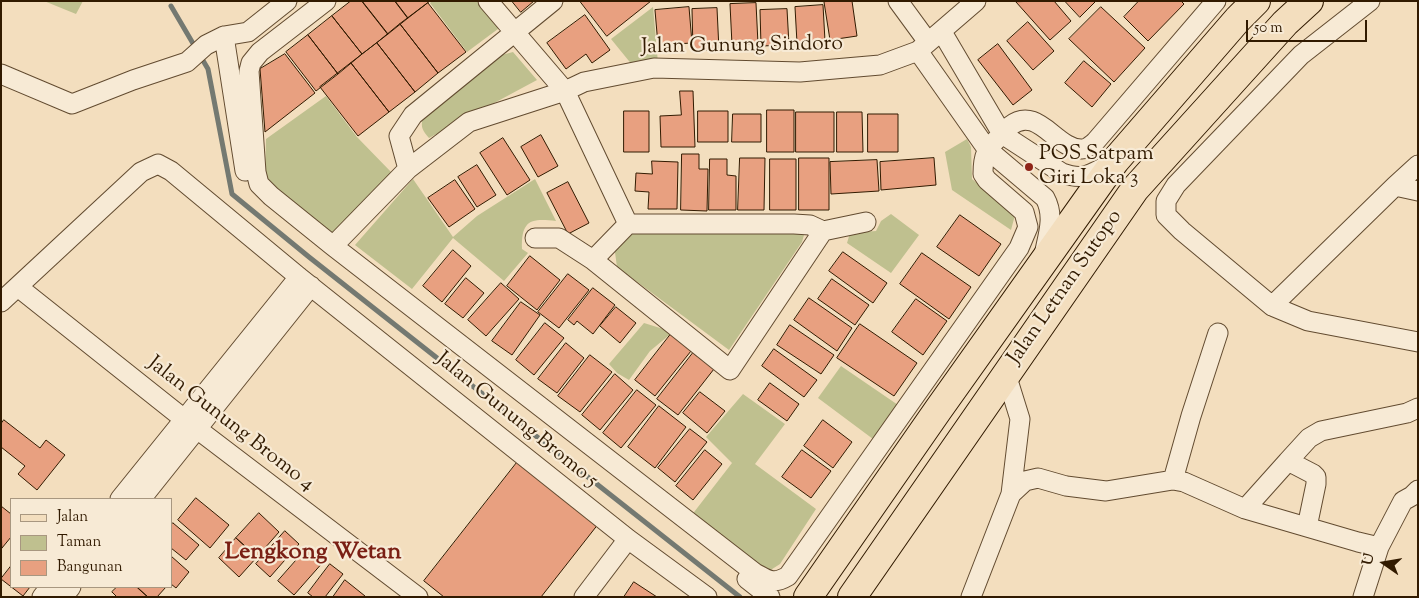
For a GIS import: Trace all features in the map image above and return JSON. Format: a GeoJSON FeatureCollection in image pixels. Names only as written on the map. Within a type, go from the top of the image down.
{"type":"FeatureCollection","features":[{"type":"Feature","properties":{"kind":"main road","name":"Jalan Letnan Sutopo"},"geometry":{"type":"LineString","coordinates":[[808,597],[1115,161],[1238,19],[1256,1]]}},
{"type":"Feature","properties":{"kind":"main road","name":"Jalan Letnan Sutopo"},"geometry":{"type":"LineString","coordinates":[[852,597],[1005,389],[1135,189],[1285,23],[1309,1]]}},
{"type":"Feature","properties":{"kind":"street"},"geometry":{"type":"LineString","coordinates":[[1,74],[72,104],[187,62],[206,45],[224,36],[248,32],[287,1]]}},
{"type":"Feature","properties":{"kind":"street"},"geometry":{"type":"LineString","coordinates":[[326,1],[260,52],[250,63],[256,172],[259,184],[270,196],[333,246],[755,573],[771,582],[788,576],[1020,248],[1028,227],[1024,212],[987,180],[983,174],[987,149],[1011,125],[1030,120],[1037,122],[1075,148],[1084,149],[1095,142],[1216,1]]}},
{"type":"Feature","properties":{"kind":"street"},"geometry":{"type":"LineString","coordinates":[[488,1],[565,91],[628,224]]}},
{"type":"Feature","properties":{"kind":"street"},"geometry":{"type":"LineString","coordinates":[[408,169],[400,136],[413,115],[554,1]]}},
{"type":"Feature","properties":{"kind":"street"},"geometry":{"type":"LineString","coordinates":[[898,1],[1002,134],[1062,173],[1073,177],[1084,177],[1115,161]]}},
{"type":"Feature","properties":{"kind":"street","name":"Jalan Gunung Sindoro"},"geometry":{"type":"LineString","coordinates":[[333,246],[408,169],[470,122],[565,91],[584,82],[654,68],[800,72],[880,65],[930,42],[976,1]]}},
{"type":"Feature","properties":{"kind":"street"},"geometry":{"type":"LineString","coordinates":[[1370,1],[1301,55],[1176,185],[1166,201],[1166,215],[1272,306],[1308,321],[1418,342]]}},
{"type":"Feature","properties":{"kind":"street"},"geometry":{"type":"LineString","coordinates":[[224,36],[248,190],[256,199],[770,597]]}},
{"type":"Feature","properties":{"kind":"street"},"geometry":{"type":"LineString","coordinates":[[930,42],[987,149],[1045,198],[1050,207],[1051,217],[1042,263]]}},
{"type":"Feature","properties":{"kind":"street","name":"Jalan Gunung Bromo 5"},"geometry":{"type":"LineString","coordinates":[[18,286],[141,172],[158,164],[171,171],[305,282],[628,539],[707,597]]}},
{"type":"Feature","properties":{"kind":"street"},"geometry":{"type":"LineString","coordinates":[[1272,306],[1418,166]]}},
{"type":"Feature","properties":{"kind":"street"},"geometry":{"type":"LineString","coordinates":[[1395,186],[1418,191]]}},
{"type":"Feature","properties":{"kind":"street"},"geometry":{"type":"LineString","coordinates":[[593,260],[628,224],[794,224],[810,225],[822,231],[866,222]]}},
{"type":"Feature","properties":{"kind":"street"},"geometry":{"type":"LineString","coordinates":[[535,238],[559,238],[593,260],[735,377],[822,231]]}},
{"type":"Feature","properties":{"kind":"street"},"geometry":{"type":"LineString","coordinates":[[121,498],[191,424],[305,282]]}},
{"type":"Feature","properties":{"kind":"street"},"geometry":{"type":"LineString","coordinates":[[1,302],[18,286]]}},
{"type":"Feature","properties":{"kind":"street","name":"Jalan Gunung Bromo 4"},"geometry":{"type":"LineString","coordinates":[[18,286],[191,424],[418,597]]}},
{"type":"Feature","properties":{"kind":"street"},"geometry":{"type":"LineString","coordinates":[[1173,480],[1191,416],[1218,334]]}},
{"type":"Feature","properties":{"kind":"street"},"geometry":{"type":"LineString","coordinates":[[971,597],[1011,494],[1020,419],[1005,389]]}},
{"type":"Feature","properties":{"kind":"street"},"geometry":{"type":"LineString","coordinates":[[1246,509],[1309,438],[1321,431],[1407,413],[1418,408]]}},
{"type":"Feature","properties":{"kind":"street"},"geometry":{"type":"LineString","coordinates":[[142,498],[191,424]]}},
{"type":"Feature","properties":{"kind":"street"},"geometry":{"type":"LineString","coordinates":[[1288,461],[1316,477],[1308,527]]}},
{"type":"Feature","properties":{"kind":"street"},"geometry":{"type":"LineString","coordinates":[[1011,494],[1025,481],[1038,478],[1066,486],[1106,491],[1173,480],[1246,509],[1379,547]]}},
{"type":"Feature","properties":{"kind":"street"},"geometry":{"type":"LineString","coordinates":[[1363,597],[1379,547],[1403,501],[1418,490]]}},
{"type":"Feature","properties":{"kind":"street"},"geometry":{"type":"LineString","coordinates":[[584,597],[628,539]]}},
{"type":"Feature","properties":{"kind":"green space"},"geometry":{"type":"Polygon","coordinates":[[[44,1],[83,1],[76,14],[44,1]]]}},
{"type":"Feature","properties":{"kind":"green space"},"geometry":{"type":"Polygon","coordinates":[[[432,1],[483,1],[502,26],[467,52],[430,3],[432,1]]]}},
{"type":"Feature","properties":{"kind":"green space"},"geometry":{"type":"Polygon","coordinates":[[[653,7],[658,63],[633,66],[611,39],[653,7]]]}},
{"type":"Feature","properties":{"kind":"green space"},"geometry":{"type":"Polygon","coordinates":[[[513,52],[537,80],[429,138],[423,129],[423,118],[498,56],[513,52]]]}},
{"type":"Feature","properties":{"kind":"green space"},"geometry":{"type":"Polygon","coordinates":[[[326,96],[357,137],[392,173],[331,235],[265,180],[266,139],[326,96]]]}},
{"type":"Feature","properties":{"kind":"green space"},"geometry":{"type":"Polygon","coordinates":[[[967,139],[971,147],[972,179],[1015,215],[1011,230],[952,190],[945,152],[967,139]]]}},
{"type":"Feature","properties":{"kind":"green space"},"geometry":{"type":"Polygon","coordinates":[[[413,179],[453,237],[477,216],[535,179],[556,221],[540,220],[529,223],[523,232],[522,239],[522,249],[528,253],[504,281],[453,238],[412,289],[355,245],[413,179]]]}},
{"type":"Feature","properties":{"kind":"green space"},"geometry":{"type":"Polygon","coordinates":[[[891,214],[919,235],[891,273],[847,243],[850,233],[876,231],[881,221],[891,214]]]}},
{"type":"Feature","properties":{"kind":"green space"},"geometry":{"type":"Polygon","coordinates":[[[632,229],[795,231],[804,235],[802,242],[729,350],[617,267],[614,245],[632,229]]]}},
{"type":"Feature","properties":{"kind":"green space"},"geometry":{"type":"Polygon","coordinates":[[[644,323],[673,332],[650,351],[629,380],[617,373],[609,364],[644,323]]]}},
{"type":"Feature","properties":{"kind":"green space"},"geometry":{"type":"Polygon","coordinates":[[[841,366],[901,407],[877,442],[818,398],[841,366]]]}},
{"type":"Feature","properties":{"kind":"green space"},"geometry":{"type":"Polygon","coordinates":[[[743,394],[785,424],[755,464],[816,509],[780,564],[766,573],[691,516],[732,463],[706,437],[743,394]]]}},
{"type":"Feature","properties":{"kind":"building"},"geometry":{"type":"Polygon","coordinates":[[[351,1],[362,1],[388,34],[362,54],[332,16],[351,1]]]}},
{"type":"Feature","properties":{"kind":"building"},"geometry":{"type":"Polygon","coordinates":[[[362,1],[395,1],[408,18],[388,34],[362,1]]]}},
{"type":"Feature","properties":{"kind":"building"},"geometry":{"type":"Polygon","coordinates":[[[395,1],[430,1],[408,18],[395,1]]]}},
{"type":"Feature","properties":{"kind":"building"},"geometry":{"type":"Polygon","coordinates":[[[512,1],[534,1],[521,12],[512,1]]]}},
{"type":"Feature","properties":{"kind":"building"},"geometry":{"type":"Polygon","coordinates":[[[580,1],[651,1],[607,36],[580,1]]]}},
{"type":"Feature","properties":{"kind":"building"},"geometry":{"type":"Polygon","coordinates":[[[852,1],[857,36],[830,40],[824,2],[852,1]]]}},
{"type":"Feature","properties":{"kind":"building"},"geometry":{"type":"Polygon","coordinates":[[[1054,1],[1071,21],[1050,40],[1016,2],[1054,1]]]}},
{"type":"Feature","properties":{"kind":"building"},"geometry":{"type":"Polygon","coordinates":[[[1065,1],[1096,1],[1080,17],[1065,1]]]}},
{"type":"Feature","properties":{"kind":"building"},"geometry":{"type":"Polygon","coordinates":[[[1139,1],[1181,1],[1184,4],[1148,41],[1124,17],[1139,1]]]}},
{"type":"Feature","properties":{"kind":"building"},"geometry":{"type":"Polygon","coordinates":[[[428,3],[466,52],[438,73],[400,24],[428,3]]]}},
{"type":"Feature","properties":{"kind":"building"},"geometry":{"type":"Polygon","coordinates":[[[756,3],[758,44],[732,45],[730,4],[756,3]]]}},
{"type":"Feature","properties":{"kind":"building"},"geometry":{"type":"Polygon","coordinates":[[[823,5],[825,41],[797,43],[795,7],[823,5]]]}},
{"type":"Feature","properties":{"kind":"building"},"geometry":{"type":"Polygon","coordinates":[[[689,7],[692,43],[658,45],[655,10],[689,7]]]}},
{"type":"Feature","properties":{"kind":"building"},"geometry":{"type":"Polygon","coordinates":[[[1101,7],[1145,48],[1114,82],[1069,39],[1101,7]]]}},
{"type":"Feature","properties":{"kind":"building"},"geometry":{"type":"Polygon","coordinates":[[[717,8],[719,50],[693,51],[692,9],[717,8]]]}},
{"type":"Feature","properties":{"kind":"building"},"geometry":{"type":"Polygon","coordinates":[[[787,9],[789,45],[761,46],[760,10],[787,9]]]}},
{"type":"Feature","properties":{"kind":"building"},"geometry":{"type":"Polygon","coordinates":[[[585,15],[610,50],[592,63],[586,54],[566,69],[547,43],[585,15]]]}},
{"type":"Feature","properties":{"kind":"building"},"geometry":{"type":"Polygon","coordinates":[[[332,16],[362,54],[338,74],[308,35],[332,16]]]}},
{"type":"Feature","properties":{"kind":"building"},"geometry":{"type":"Polygon","coordinates":[[[1028,22],[1054,51],[1033,70],[1007,41],[1028,22]]]}},
{"type":"Feature","properties":{"kind":"building"},"geometry":{"type":"Polygon","coordinates":[[[400,24],[438,73],[415,92],[377,43],[400,24]]]}},
{"type":"Feature","properties":{"kind":"building"},"geometry":{"type":"Polygon","coordinates":[[[308,35],[338,74],[316,91],[286,52],[308,35]]]}},
{"type":"Feature","properties":{"kind":"building"},"geometry":{"type":"Polygon","coordinates":[[[377,43],[415,92],[389,112],[351,63],[377,43]]]}},
{"type":"Feature","properties":{"kind":"building"},"geometry":{"type":"Polygon","coordinates":[[[998,44],[1032,90],[1013,105],[978,60],[998,44]]]}},
{"type":"Feature","properties":{"kind":"building"},"geometry":{"type":"Polygon","coordinates":[[[285,54],[315,93],[265,132],[260,69],[285,54]]]}},
{"type":"Feature","properties":{"kind":"building"},"geometry":{"type":"Polygon","coordinates":[[[1084,61],[1111,84],[1092,107],[1065,83],[1084,61]]]}},
{"type":"Feature","properties":{"kind":"building"},"geometry":{"type":"Polygon","coordinates":[[[351,63],[389,112],[358,136],[320,87],[351,63]]]}},
{"type":"Feature","properties":{"kind":"building"},"geometry":{"type":"Polygon","coordinates":[[[680,91],[693,91],[695,147],[661,147],[660,116],[681,115],[680,91]]]}},
{"type":"Feature","properties":{"kind":"building"},"geometry":{"type":"Polygon","coordinates":[[[767,110],[794,110],[794,152],[767,152],[767,110]]]}},
{"type":"Feature","properties":{"kind":"building"},"geometry":{"type":"Polygon","coordinates":[[[624,111],[649,111],[649,152],[624,152],[624,111]]]}},
{"type":"Feature","properties":{"kind":"building"},"geometry":{"type":"Polygon","coordinates":[[[698,111],[728,111],[728,142],[698,142],[698,111]]]}},
{"type":"Feature","properties":{"kind":"building"},"geometry":{"type":"Polygon","coordinates":[[[796,112],[834,112],[834,152],[796,152],[796,112]]]}},
{"type":"Feature","properties":{"kind":"building"},"geometry":{"type":"Polygon","coordinates":[[[837,112],[862,112],[863,152],[837,152],[837,112]]]}},
{"type":"Feature","properties":{"kind":"building"},"geometry":{"type":"Polygon","coordinates":[[[733,114],[761,114],[761,142],[732,142],[733,114]]]}},
{"type":"Feature","properties":{"kind":"building"},"geometry":{"type":"Polygon","coordinates":[[[868,114],[898,114],[898,152],[868,152],[868,114]]]}},
{"type":"Feature","properties":{"kind":"building"},"geometry":{"type":"Polygon","coordinates":[[[541,135],[558,166],[538,177],[521,147],[541,135]]]}},
{"type":"Feature","properties":{"kind":"building"},"geometry":{"type":"Polygon","coordinates":[[[503,138],[530,180],[507,195],[480,153],[503,138]]]}},
{"type":"Feature","properties":{"kind":"building"},"geometry":{"type":"Polygon","coordinates":[[[682,154],[699,154],[699,169],[708,169],[707,211],[681,210],[682,154]]]}},
{"type":"Feature","properties":{"kind":"building"},"geometry":{"type":"Polygon","coordinates":[[[740,158],[765,158],[764,210],[738,210],[740,158]]]}},
{"type":"Feature","properties":{"kind":"building"},"geometry":{"type":"Polygon","coordinates":[[[799,158],[829,158],[829,210],[799,210],[799,158]]]}},
{"type":"Feature","properties":{"kind":"building"},"geometry":{"type":"Polygon","coordinates":[[[934,158],[936,185],[881,190],[880,162],[934,158]]]}},
{"type":"Feature","properties":{"kind":"building"},"geometry":{"type":"Polygon","coordinates":[[[710,159],[727,159],[727,175],[736,176],[736,210],[709,210],[710,159]]]}},
{"type":"Feature","properties":{"kind":"building"},"geometry":{"type":"Polygon","coordinates":[[[770,159],[796,159],[796,210],[770,210],[770,159]]]}},
{"type":"Feature","properties":{"kind":"building"},"geometry":{"type":"Polygon","coordinates":[[[877,160],[879,191],[831,194],[830,162],[877,160]]]}},
{"type":"Feature","properties":{"kind":"building"},"geometry":{"type":"Polygon","coordinates":[[[652,161],[678,162],[677,209],[648,209],[649,192],[635,191],[636,173],[652,174],[652,161]]]}},
{"type":"Feature","properties":{"kind":"building"},"geometry":{"type":"Polygon","coordinates":[[[477,165],[496,195],[477,207],[458,177],[477,165]]]}},
{"type":"Feature","properties":{"kind":"building"},"geometry":{"type":"Polygon","coordinates":[[[455,180],[475,209],[449,227],[428,198],[455,180]]]}},
{"type":"Feature","properties":{"kind":"building"},"geometry":{"type":"Polygon","coordinates":[[[568,182],[589,223],[568,234],[547,193],[568,182]]]}},
{"type":"Feature","properties":{"kind":"building"},"geometry":{"type":"Polygon","coordinates":[[[960,215],[1001,244],[979,276],[937,247],[960,215]]]}},
{"type":"Feature","properties":{"kind":"building"},"geometry":{"type":"Polygon","coordinates":[[[453,250],[471,266],[442,302],[423,286],[453,250]]]}},
{"type":"Feature","properties":{"kind":"building"},"geometry":{"type":"Polygon","coordinates":[[[843,252],[887,283],[873,303],[829,271],[843,252]]]}},
{"type":"Feature","properties":{"kind":"building"},"geometry":{"type":"Polygon","coordinates":[[[922,253],[971,287],[949,319],[900,284],[922,253]]]}},
{"type":"Feature","properties":{"kind":"building"},"geometry":{"type":"Polygon","coordinates":[[[530,256],[560,280],[537,310],[507,286],[530,256]]]}},
{"type":"Feature","properties":{"kind":"building"},"geometry":{"type":"Polygon","coordinates":[[[568,274],[589,290],[559,328],[538,312],[568,274]]]}},
{"type":"Feature","properties":{"kind":"building"},"geometry":{"type":"Polygon","coordinates":[[[466,278],[484,293],[463,318],[445,304],[466,278]]]}},
{"type":"Feature","properties":{"kind":"building"},"geometry":{"type":"Polygon","coordinates":[[[832,279],[869,305],[855,325],[818,299],[832,279]]]}},
{"type":"Feature","properties":{"kind":"building"},"geometry":{"type":"Polygon","coordinates":[[[501,283],[519,299],[486,336],[468,320],[501,283]]]}},
{"type":"Feature","properties":{"kind":"building"},"geometry":{"type":"Polygon","coordinates":[[[593,288],[615,305],[593,334],[577,321],[574,325],[568,320],[593,288]]]}},
{"type":"Feature","properties":{"kind":"building"},"geometry":{"type":"Polygon","coordinates":[[[809,298],[852,328],[837,351],[794,320],[809,298]]]}},
{"type":"Feature","properties":{"kind":"building"},"geometry":{"type":"Polygon","coordinates":[[[916,299],[947,321],[923,355],[892,332],[916,299]]]}},
{"type":"Feature","properties":{"kind":"building"},"geometry":{"type":"Polygon","coordinates":[[[521,302],[540,315],[512,355],[492,341],[521,302]]]}},
{"type":"Feature","properties":{"kind":"building"},"geometry":{"type":"Polygon","coordinates":[[[616,307],[636,323],[620,343],[600,326],[616,307]]]}},
{"type":"Feature","properties":{"kind":"building"},"geometry":{"type":"Polygon","coordinates":[[[545,323],[564,338],[534,375],[516,360],[545,323]]]}},
{"type":"Feature","properties":{"kind":"building"},"geometry":{"type":"Polygon","coordinates":[[[860,324],[917,363],[894,396],[837,358],[860,324]]]}},
{"type":"Feature","properties":{"kind":"building"},"geometry":{"type":"Polygon","coordinates":[[[790,325],[834,355],[821,374],[777,345],[790,325]]]}},
{"type":"Feature","properties":{"kind":"building"},"geometry":{"type":"Polygon","coordinates":[[[671,334],[691,351],[655,396],[635,380],[671,334]]]}},
{"type":"Feature","properties":{"kind":"building"},"geometry":{"type":"Polygon","coordinates":[[[566,343],[584,358],[557,393],[538,379],[566,343]]]}},
{"type":"Feature","properties":{"kind":"building"},"geometry":{"type":"Polygon","coordinates":[[[774,349],[817,380],[804,397],[762,366],[774,349]]]}},
{"type":"Feature","properties":{"kind":"building"},"geometry":{"type":"Polygon","coordinates":[[[693,353],[714,369],[678,415],[657,399],[693,353]]]}},
{"type":"Feature","properties":{"kind":"building"},"geometry":{"type":"Polygon","coordinates":[[[590,355],[612,372],[580,412],[558,396],[590,355]]]}},
{"type":"Feature","properties":{"kind":"building"},"geometry":{"type":"Polygon","coordinates":[[[615,374],[633,390],[600,430],[582,415],[615,374]]]}},
{"type":"Feature","properties":{"kind":"building"},"geometry":{"type":"Polygon","coordinates":[[[770,383],[799,404],[787,421],[758,400],[770,383]]]}},
{"type":"Feature","properties":{"kind":"building"},"geometry":{"type":"Polygon","coordinates":[[[637,390],[656,405],[621,448],[603,433],[637,390]]]}},
{"type":"Feature","properties":{"kind":"building"},"geometry":{"type":"Polygon","coordinates":[[[700,392],[725,411],[707,433],[683,413],[700,392]]]}},
{"type":"Feature","properties":{"kind":"building"},"geometry":{"type":"Polygon","coordinates":[[[659,406],[686,427],[655,468],[628,447],[659,406]]]}},
{"type":"Feature","properties":{"kind":"building"},"geometry":{"type":"Polygon","coordinates":[[[4,420],[40,448],[46,440],[65,455],[37,490],[18,474],[25,466],[1,447],[1,424],[4,420]]]}},
{"type":"Feature","properties":{"kind":"building"},"geometry":{"type":"Polygon","coordinates":[[[823,420],[852,442],[833,468],[804,446],[823,420]]]}},
{"type":"Feature","properties":{"kind":"building"},"geometry":{"type":"Polygon","coordinates":[[[690,429],[707,442],[675,482],[658,468],[690,429]]]}},
{"type":"Feature","properties":{"kind":"building"},"geometry":{"type":"Polygon","coordinates":[[[705,450],[722,464],[693,500],[676,486],[705,450]]]}},
{"type":"Feature","properties":{"kind":"building"},"geometry":{"type":"Polygon","coordinates":[[[802,450],[831,471],[811,498],[782,477],[802,450]]]}},
{"type":"Feature","properties":{"kind":"building"},"geometry":{"type":"Polygon","coordinates":[[[519,460],[599,523],[541,597],[444,597],[424,581],[519,460]]]}},
{"type":"Feature","properties":{"kind":"building"},"geometry":{"type":"Polygon","coordinates":[[[196,498],[229,525],[210,548],[178,520],[196,498]]]}},
{"type":"Feature","properties":{"kind":"building"},"geometry":{"type":"Polygon","coordinates":[[[1,506],[10,513],[10,538],[2,548],[1,506]]]}},
{"type":"Feature","properties":{"kind":"building"},"geometry":{"type":"Polygon","coordinates":[[[259,513],[279,532],[257,557],[236,538],[259,513]]]}},
{"type":"Feature","properties":{"kind":"building"},"geometry":{"type":"Polygon","coordinates":[[[172,524],[199,545],[186,560],[172,549],[172,524]]]}},
{"type":"Feature","properties":{"kind":"building"},"geometry":{"type":"Polygon","coordinates":[[[285,531],[299,544],[270,577],[256,564],[285,531]]]}},
{"type":"Feature","properties":{"kind":"building"},"geometry":{"type":"Polygon","coordinates":[[[236,538],[257,557],[239,577],[219,558],[236,538]]]}},
{"type":"Feature","properties":{"kind":"building"},"geometry":{"type":"Polygon","coordinates":[[[308,547],[324,561],[294,595],[278,581],[308,547]]]}},
{"type":"Feature","properties":{"kind":"building"},"geometry":{"type":"Polygon","coordinates":[[[172,557],[189,572],[176,588],[172,585],[172,557]]]}},
{"type":"Feature","properties":{"kind":"building"},"geometry":{"type":"Polygon","coordinates":[[[330,564],[343,574],[325,597],[313,597],[308,593],[330,564]]]}},
{"type":"Feature","properties":{"kind":"building"},"geometry":{"type":"Polygon","coordinates":[[[10,567],[10,586],[1,579],[10,567]]]}},
{"type":"Feature","properties":{"kind":"building"},"geometry":{"type":"Polygon","coordinates":[[[345,580],[365,596],[333,597],[345,580]]]}},
{"type":"Feature","properties":{"kind":"building"},"geometry":{"type":"Polygon","coordinates":[[[634,582],[657,597],[624,597],[634,582]]]}},
{"type":"Feature","properties":{"kind":"building"},"geometry":{"type":"Polygon","coordinates":[[[12,588],[29,588],[23,596],[12,588]]]}},
{"type":"Feature","properties":{"kind":"building"},"geometry":{"type":"Polygon","coordinates":[[[116,588],[138,588],[148,597],[117,597],[112,592],[116,588]]]}},
{"type":"Feature","properties":{"kind":"building"},"geometry":{"type":"Polygon","coordinates":[[[138,588],[165,588],[157,597],[148,597],[138,588]]]}},
{"type":"Feature","properties":{"kind":"waterway"},"geometry":{"type":"LineString","coordinates":[[171,6],[208,69],[232,194],[309,257],[740,597]]}},
{"type":"Feature","properties":{"kind":"place","name":"POS Satpam Giri Loka 3"},"geometry":{"type":"Point","coordinates":[1029,167]}},
{"type":"Feature","properties":{"kind":"district","name":"Lengkong Wetan"},"geometry":{"type":"Point","coordinates":[313,554]}}]}
